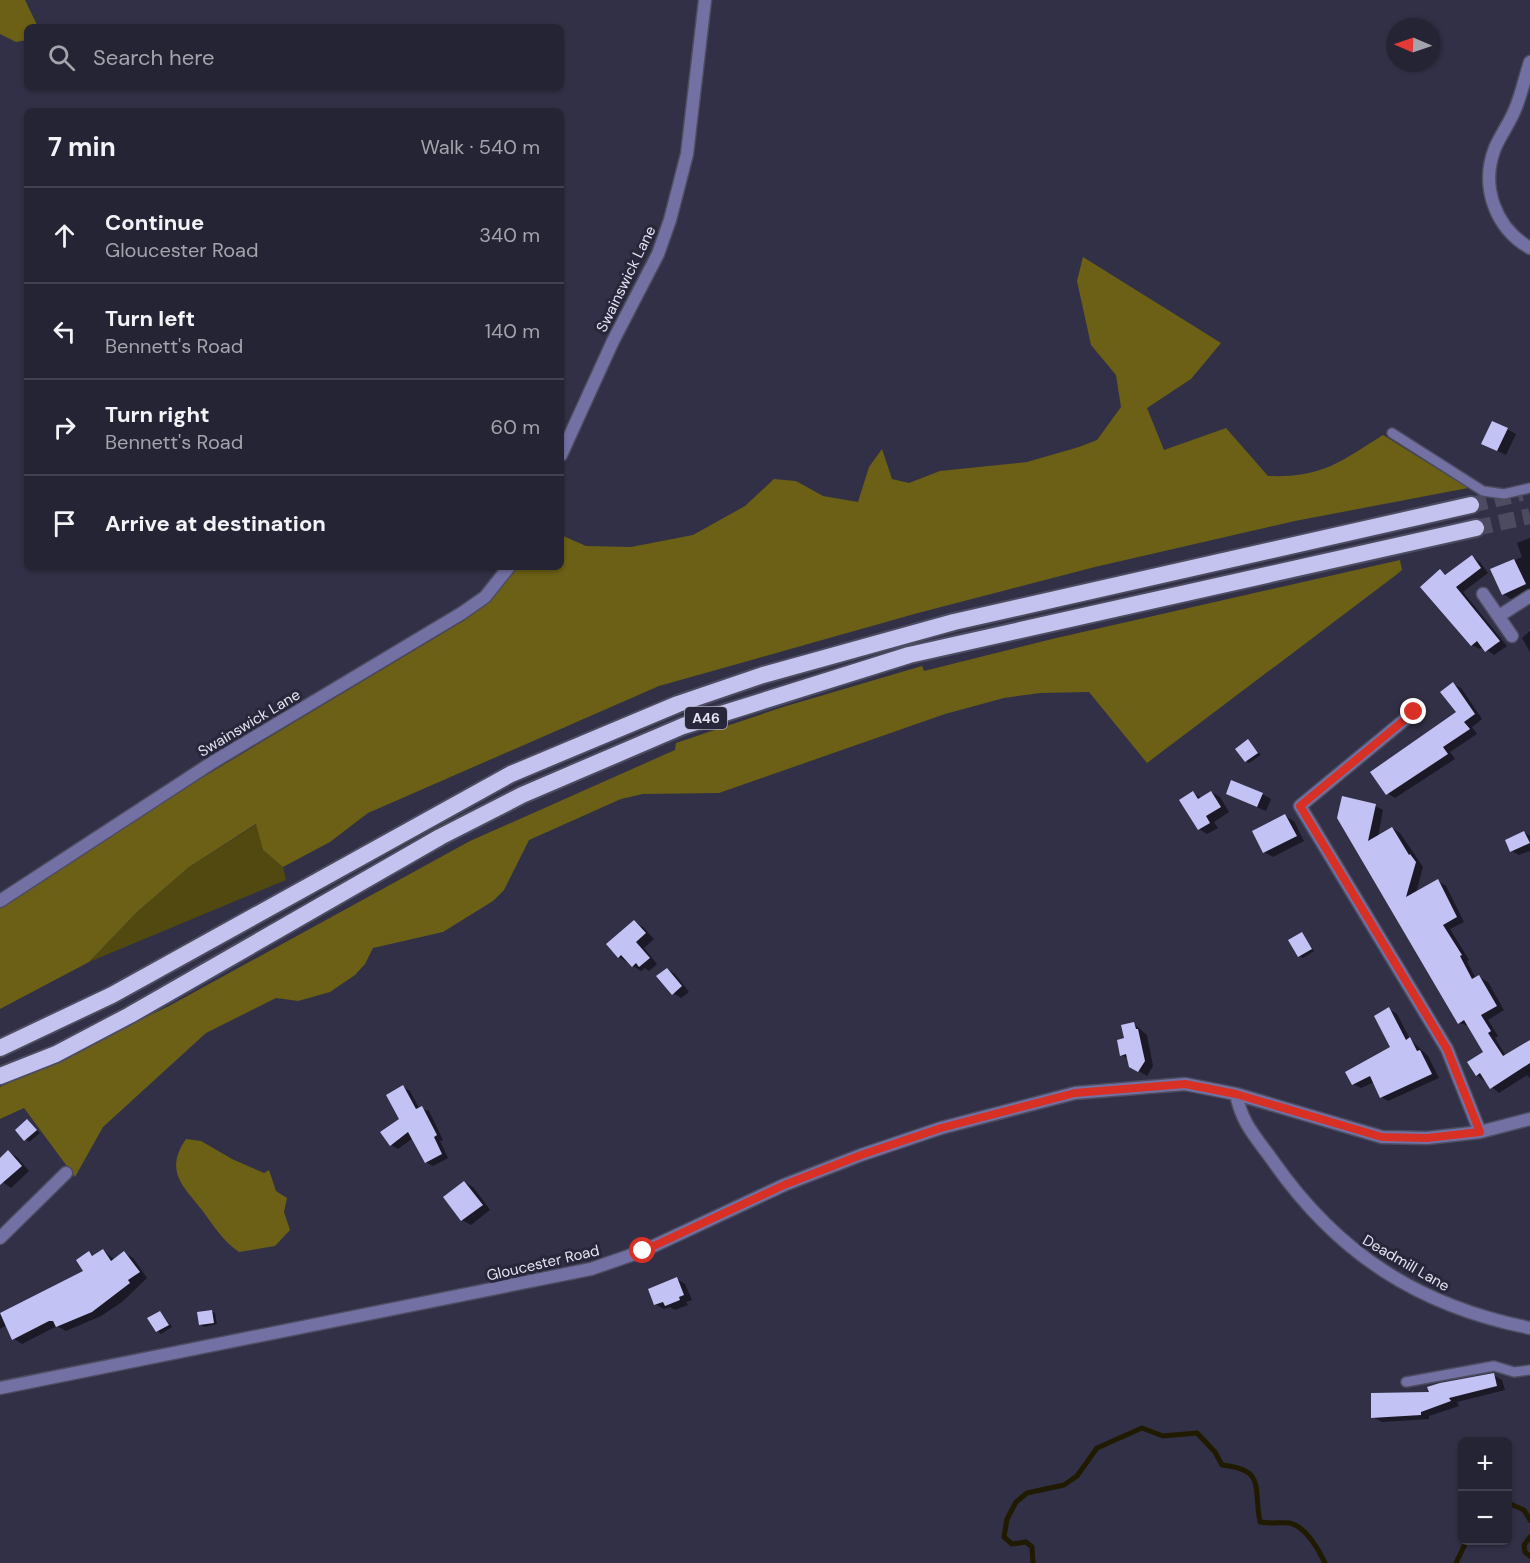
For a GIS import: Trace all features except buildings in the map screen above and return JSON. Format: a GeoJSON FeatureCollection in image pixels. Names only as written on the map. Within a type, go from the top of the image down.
{"type":"FeatureCollection","features":[{"type":"Feature","properties":{"kind":"highway","name":"A46"},"geometry":{"type":"LineString","coordinates":[[0,1048],[112,995],[511,774],[678,704],[763,675],[954,622],[1471,505]]}},
{"type":"Feature","properties":{"kind":"highway","name":"A46"},"geometry":{"type":"LineString","coordinates":[[0,1076],[56,1053],[130,1015],[450,832],[522,795],[682,726],[909,655],[1476,528]]}},
{"type":"Feature","properties":{"kind":"street","name":"Swainswick Lane"},"geometry":{"type":"LineString","coordinates":[[564,448],[613,341],[654,262],[670,220],[687,154],[705,0]]}},
{"type":"Feature","properties":{"kind":"street"},"geometry":{"type":"LineString","coordinates":[[1530,62],[1516,108],[1495,147],[1488,170],[1490,195],[1500,219],[1514,239],[1530,248]]}},
{"type":"Feature","properties":{"kind":"street","name":"Swainswick Lane"},"geometry":{"type":"LineString","coordinates":[[0,902],[213,762],[462,613],[485,597],[507,570]]}},
{"type":"Feature","properties":{"kind":"street"},"geometry":{"type":"LineString","coordinates":[[1483,594],[1512,636]]}},
{"type":"Feature","properties":{"kind":"street"},"geometry":{"type":"LineString","coordinates":[[1499,616],[1530,596]]}},
{"type":"Feature","properties":{"kind":"street"},"geometry":{"type":"LineString","coordinates":[[1414,712],[1300,806],[1447,1049],[1480,1132]]}},
{"type":"Feature","properties":{"kind":"street","name":"Gloucester Road"},"geometry":{"type":"LineString","coordinates":[[0,1388],[591,1269],[643,1251],[784,1185],[861,1155],[941,1128],[1075,1093],[1185,1084],[1236,1094],[1382,1137],[1427,1138],[1480,1132],[1530,1119]]}},
{"type":"Feature","properties":{"kind":"street","name":"Deadmill Lane"},"geometry":{"type":"LineString","coordinates":[[1236,1094],[1241,1116],[1285,1178],[1334,1234],[1363,1259],[1427,1296],[1463,1312],[1530,1329]]}},
{"type":"Feature","properties":{"kind":"street"},"geometry":{"type":"LineString","coordinates":[[0,1238],[66,1173]]}},
{"type":"Feature","properties":{"kind":"lane"},"geometry":{"type":"LineString","coordinates":[[1392,433],[1483,490],[1504,494],[1530,488]]}},
{"type":"Feature","properties":{"kind":"lane"},"geometry":{"type":"LineString","coordinates":[[1406,1382],[1494,1366],[1514,1372],[1530,1370]]}},
{"type":"Feature","properties":{"kind":"shaded area"},"geometry":{"type":"Polygon","coordinates":[[[0,0],[25,0],[37,24],[24,24],[24,41],[16,42],[0,34],[0,0]]]}},
{"type":"Feature","properties":{"kind":"shaded area"},"geometry":{"type":"Polygon","coordinates":[[[1083,257],[1221,343],[1191,379],[1147,408],[1164,450],[1226,428],[1268,476],[1287,476],[1317,471],[1330,466],[1383,435],[1468,488],[1295,521],[1095,567],[918,613],[659,686],[368,813],[330,842],[283,867],[263,850],[256,824],[189,867],[137,912],[89,962],[0,1009],[0,908],[115,830],[465,620],[490,598],[511,570],[564,570],[564,536],[586,546],[631,547],[693,535],[745,506],[774,479],[796,481],[823,496],[858,502],[869,467],[882,449],[892,479],[909,483],[940,471],[1027,462],[1097,440],[1121,407],[1116,375],[1091,345],[1077,281],[1083,257]]]}},
{"type":"Feature","properties":{"kind":"shaded area"},"geometry":{"type":"Polygon","coordinates":[[[1400,560],[1402,570],[1396,575],[1147,763],[1089,692],[1040,693],[1004,698],[945,714],[719,793],[643,794],[621,799],[529,840],[504,890],[493,901],[443,932],[373,948],[365,964],[355,975],[330,992],[298,1001],[276,998],[206,1033],[103,1127],[75,1177],[24,1108],[0,1119],[0,1087],[169,1006],[470,841],[675,750],[676,743],[783,707],[922,666],[924,671],[1052,639],[1400,560]]]}},
{"type":"Feature","properties":{"kind":"shaded area"},"geometry":{"type":"Polygon","coordinates":[[[257,824],[263,850],[283,867],[286,880],[89,962],[137,912],[189,867],[257,824]]]}},
{"type":"Feature","properties":{"kind":"shaded area"},"geometry":{"type":"Polygon","coordinates":[[[186,1139],[201,1141],[232,1159],[264,1173],[269,1170],[276,1191],[287,1198],[284,1212],[290,1230],[275,1246],[239,1252],[228,1243],[188,1193],[179,1177],[176,1169],[177,1160],[186,1139]]]}},
{"type":"Feature","properties":{"kind":"waterway"},"geometry":{"type":"LineString","coordinates":[[1033,1563],[1032,1547],[1026,1542],[1012,1544],[1004,1537],[1007,1519],[1016,1502],[1027,1493],[1064,1485],[1077,1476],[1097,1448],[1142,1428],[1163,1436],[1197,1433],[1215,1452],[1222,1465],[1236,1467],[1252,1476],[1257,1489],[1260,1522],[1296,1525],[1311,1539],[1325,1563]]}},
{"type":"Feature","properties":{"kind":"waterway"},"geometry":{"type":"LineString","coordinates":[[1512,1505],[1524,1510],[1530,1520]]}},
{"type":"Feature","properties":{"kind":"waterway"},"geometry":{"type":"LineString","coordinates":[[1530,1537],[1524,1545],[1525,1552],[1530,1556]]}},
{"type":"Feature","properties":{"kind":"waterway"},"geometry":{"type":"LineString","coordinates":[[1456,1563],[1465,1545]]}},
{"type":"Feature","properties":{"kind":"tunnel"},"geometry":{"type":"LineString","coordinates":[[1471,505],[1522,493]]}},
{"type":"Feature","properties":{"kind":"tunnel"},"geometry":{"type":"LineString","coordinates":[[1476,528],[1530,516]]}},
{"type":"Feature","properties":{"kind":"route"},"geometry":{"type":"LineString","coordinates":[[643,1251],[784,1185],[861,1155],[941,1128],[1075,1093],[1185,1084],[1236,1094],[1382,1137],[1427,1138],[1480,1132],[1447,1049],[1300,806],[1414,712]]}}]}
